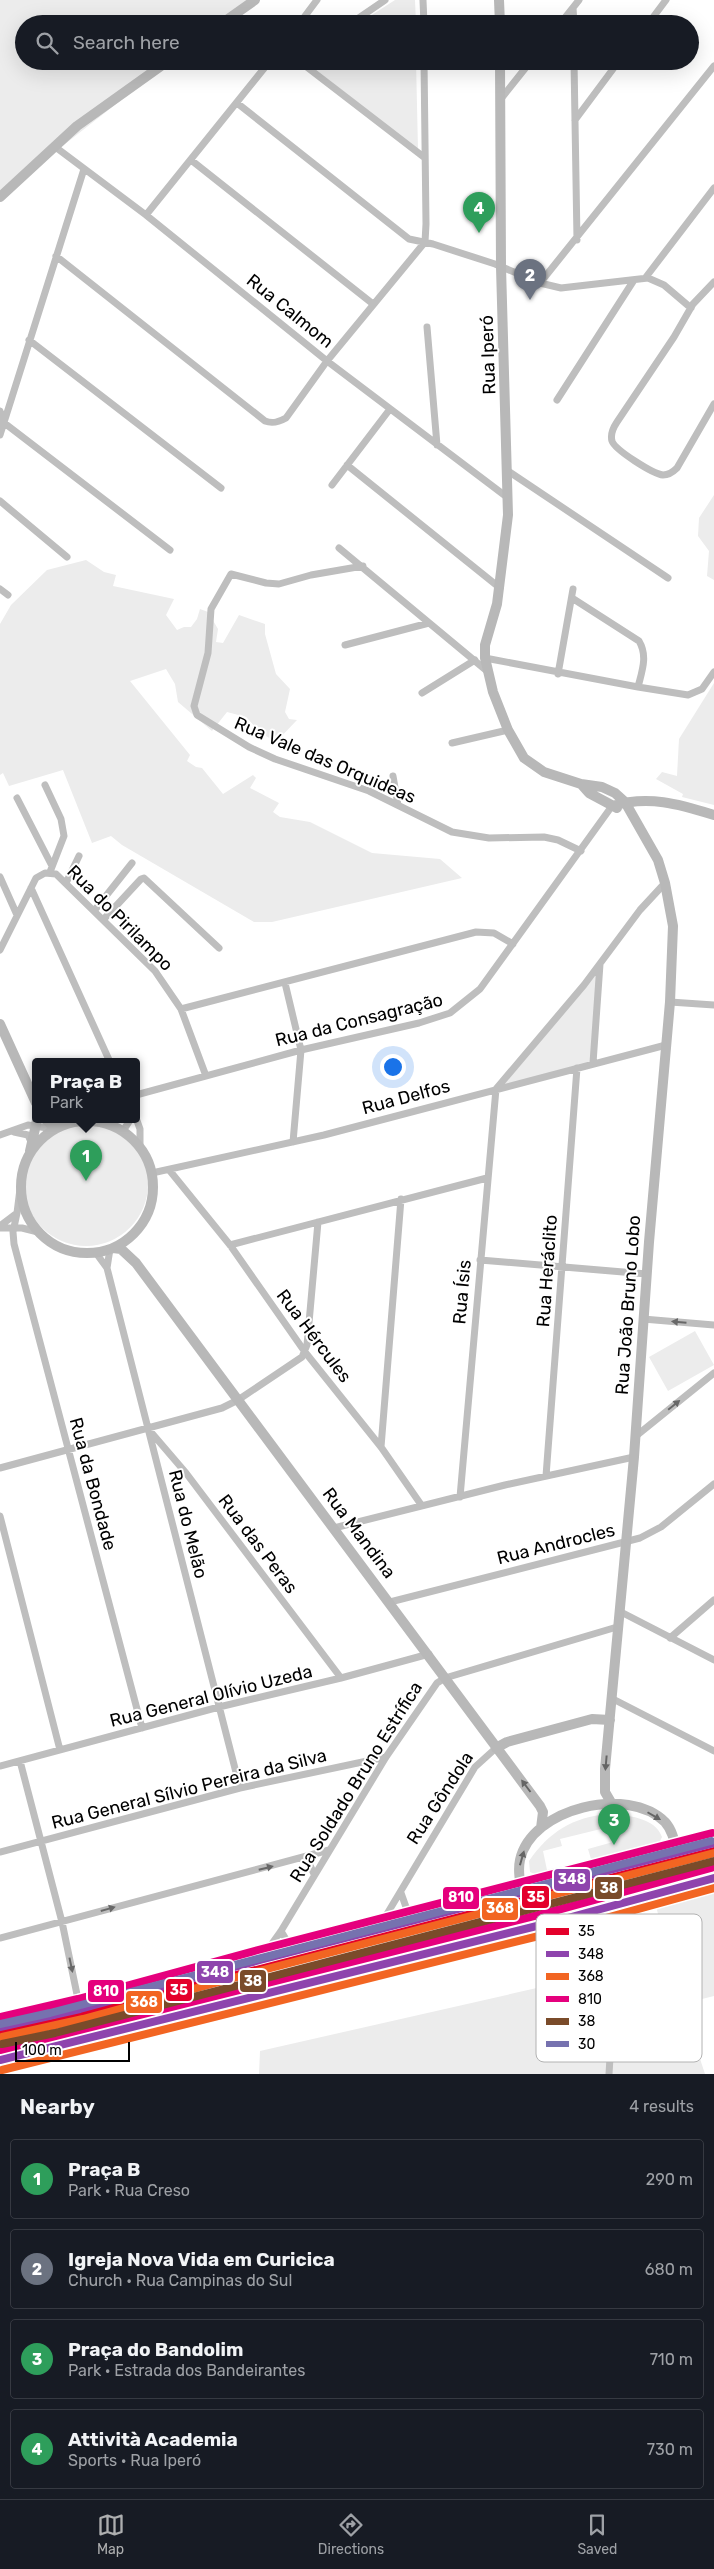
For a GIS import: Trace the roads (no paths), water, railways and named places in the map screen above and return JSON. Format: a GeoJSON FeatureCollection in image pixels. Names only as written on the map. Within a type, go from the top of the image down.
{"type":"FeatureCollection","features":[{"type":"Feature","properties":{"kind":"main road"},"geometry":{"type":"LineString","coordinates":[[0,2027],[80,2009],[378,1929],[714,1843]]}},
{"type":"Feature","properties":{"kind":"main road"},"geometry":{"type":"LineString","coordinates":[[581,1914],[709,1880]]}},
{"type":"Feature","properties":{"kind":"main road"},"geometry":{"type":"LineString","coordinates":[[0,2060],[536,1925]]}},
{"type":"Feature","properties":{"kind":"street"},"geometry":{"type":"LineString","coordinates":[[234,15],[254,0]]}},
{"type":"Feature","properties":{"kind":"street"},"geometry":{"type":"LineString","coordinates":[[305,15],[316,0]]}},
{"type":"Feature","properties":{"kind":"street"},"geometry":{"type":"LineString","coordinates":[[363,15],[385,0]]}},
{"type":"Feature","properties":{"kind":"street"},"geometry":{"type":"LineString","coordinates":[[423,0],[424,15]]}},
{"type":"Feature","properties":{"kind":"street"},"geometry":{"type":"LineString","coordinates":[[499,0],[500,15]]}},
{"type":"Feature","properties":{"kind":"street"},"geometry":{"type":"LineString","coordinates":[[566,15],[573,4],[579,0]]}},
{"type":"Feature","properties":{"kind":"street"},"geometry":{"type":"LineString","coordinates":[[655,15],[666,0]]}},
{"type":"Feature","properties":{"kind":"street"},"geometry":{"type":"LineString","coordinates":[[540,283],[577,240],[714,66]]}},
{"type":"Feature","properties":{"kind":"street"},"geometry":{"type":"LineString","coordinates":[[2,194],[85,120],[155,70]]}},
{"type":"Feature","properties":{"kind":"street"},"geometry":{"type":"LineString","coordinates":[[146,215],[263,70]]}},
{"type":"Feature","properties":{"kind":"street"},"geometry":{"type":"LineString","coordinates":[[311,70],[425,158]]}},
{"type":"Feature","properties":{"kind":"street"},"geometry":{"type":"LineString","coordinates":[[56,256],[265,421],[277,422],[286,418],[327,361],[425,242],[424,70]]}},
{"type":"Feature","properties":{"kind":"street","name":"Rua Iperó"},"geometry":{"type":"LineString","coordinates":[[480,659],[500,588],[508,498],[501,267],[500,70]]}},
{"type":"Feature","properties":{"kind":"street"},"geometry":{"type":"LineString","coordinates":[[500,100],[524,70]]}},
{"type":"Feature","properties":{"kind":"street"},"geometry":{"type":"LineString","coordinates":[[574,70],[577,240]]}},
{"type":"Feature","properties":{"kind":"street"},"geometry":{"type":"LineString","coordinates":[[575,120],[612,70]]}},
{"type":"Feature","properties":{"kind":"street"},"geometry":{"type":"LineString","coordinates":[[237,103],[402,235],[501,267],[540,283],[571,288],[646,277],[664,285],[691,308]]}},
{"type":"Feature","properties":{"kind":"street","name":"Rua Calmom"},"geometry":{"type":"LineString","coordinates":[[54,146],[146,215],[327,361],[508,498]]}},
{"type":"Feature","properties":{"kind":"street"},"geometry":{"type":"LineString","coordinates":[[191,160],[373,304]]}},
{"type":"Feature","properties":{"kind":"street"},"geometry":{"type":"LineString","coordinates":[[0,435],[84,169]]}},
{"type":"Feature","properties":{"kind":"street"},"geometry":{"type":"LineString","coordinates":[[646,277],[714,188]]}},
{"type":"Feature","properties":{"kind":"street"},"geometry":{"type":"LineString","coordinates":[[557,400],[634,280]]}},
{"type":"Feature","properties":{"kind":"street"},"geometry":{"type":"LineString","coordinates":[[714,282],[691,308],[674,337],[616,422],[612,433],[612,440],[622,452],[651,470],[662,475],[668,474],[677,468],[714,404]]}},
{"type":"Feature","properties":{"kind":"street"},"geometry":{"type":"LineString","coordinates":[[427,327],[437,445]]}},
{"type":"Feature","properties":{"kind":"street"},"geometry":{"type":"LineString","coordinates":[[29,340],[221,488]]}},
{"type":"Feature","properties":{"kind":"street"},"geometry":{"type":"LineString","coordinates":[[332,485],[390,409]]}},
{"type":"Feature","properties":{"kind":"street"},"geometry":{"type":"LineString","coordinates":[[0,411],[4,422],[170,550]]}},
{"type":"Feature","properties":{"kind":"street"},"geometry":{"type":"LineString","coordinates":[[346,465],[500,588]]}},
{"type":"Feature","properties":{"kind":"street"},"geometry":{"type":"LineString","coordinates":[[508,471],[668,578]]}},
{"type":"Feature","properties":{"kind":"street"},"geometry":{"type":"LineString","coordinates":[[0,500],[67,557]]}},
{"type":"Feature","properties":{"kind":"street"},"geometry":{"type":"LineString","coordinates":[[339,548],[363,566],[429,623],[480,659],[488,671],[508,730],[524,758],[532,766],[581,784],[602,787],[615,793],[625,802]]}},
{"type":"Feature","properties":{"kind":"street","name":"Rua Vale das Orquideas"},"geometry":{"type":"LineString","coordinates":[[363,566],[311,575],[279,584],[266,583],[228,573],[211,609],[208,652],[194,712],[228,736],[276,759],[355,786],[452,832],[489,838],[544,837],[558,840],[581,851]]}},
{"type":"Feature","properties":{"kind":"street"},"geometry":{"type":"LineString","coordinates":[[0,589],[8,595]]}},
{"type":"Feature","properties":{"kind":"street"},"geometry":{"type":"LineString","coordinates":[[558,674],[573,589]]}},
{"type":"Feature","properties":{"kind":"street"},"geometry":{"type":"LineString","coordinates":[[572,598],[639,641],[644,649],[644,659],[638,687]]}},
{"type":"Feature","properties":{"kind":"street"},"geometry":{"type":"LineString","coordinates":[[345,645],[429,623]]}},
{"type":"Feature","properties":{"kind":"street"},"geometry":{"type":"LineString","coordinates":[[422,693],[480,659],[688,695],[702,688],[714,672]]}},
{"type":"Feature","properties":{"kind":"street"},"geometry":{"type":"LineString","coordinates":[[452,743],[508,730]]}},
{"type":"Feature","properties":{"kind":"street"},"geometry":{"type":"LineString","coordinates":[[393,776],[398,805]]}},
{"type":"Feature","properties":{"kind":"street"},"geometry":{"type":"LineString","coordinates":[[46,784],[64,829],[63,844],[51,869]]}},
{"type":"Feature","properties":{"kind":"street"},"geometry":{"type":"LineString","coordinates":[[581,784],[589,793],[631,815]]}},
{"type":"Feature","properties":{"kind":"street"},"geometry":{"type":"LineString","coordinates":[[17,798],[51,869]]}},
{"type":"Feature","properties":{"kind":"street"},"geometry":{"type":"LineString","coordinates":[[612,806],[625,802],[672,802],[714,815]]}},
{"type":"Feature","properties":{"kind":"street","name":"Rua João Bruno Lobo"},"geometry":{"type":"LineString","coordinates":[[612,1804],[605,1792],[604,1785],[636,1436],[643,1319],[670,1002],[673,926],[665,882],[658,860],[625,802]]}},
{"type":"Feature","properties":{"kind":"street","name":"Rua da Consagração"},"geometry":{"type":"LineString","coordinates":[[140,1094],[301,1050],[419,1023],[450,1013],[480,989],[612,806]]}},
{"type":"Feature","properties":{"kind":"street"},"geometry":{"type":"LineString","coordinates":[[66,883],[79,856]]}},
{"type":"Feature","properties":{"kind":"street"},"geometry":{"type":"LineString","coordinates":[[94,911],[132,863]]}},
{"type":"Feature","properties":{"kind":"street","name":"Rua do Pirilampo"},"geometry":{"type":"LineString","coordinates":[[0,950],[31,888],[40,874],[51,869],[155,971],[181,1009],[206,1076]]}},
{"type":"Feature","properties":{"kind":"street"},"geometry":{"type":"LineString","coordinates":[[0,877],[17,914]]}},
{"type":"Feature","properties":{"kind":"street"},"geometry":{"type":"LineString","coordinates":[[103,920],[144,878],[219,948]]}},
{"type":"Feature","properties":{"kind":"street"},"geometry":{"type":"LineString","coordinates":[[496,1089],[528,1053],[640,910],[665,882]]}},
{"type":"Feature","properties":{"kind":"street"},"geometry":{"type":"LineString","coordinates":[[31,888],[108,1058]]}},
{"type":"Feature","properties":{"kind":"street"},"geometry":{"type":"LineString","coordinates":[[181,1009],[476,932],[494,933],[513,944]]}},
{"type":"Feature","properties":{"kind":"street"},"geometry":{"type":"LineString","coordinates":[[593,1063],[600,963]]}},
{"type":"Feature","properties":{"kind":"street"},"geometry":{"type":"LineString","coordinates":[[285,983],[301,1050],[293,1142]]}},
{"type":"Feature","properties":{"kind":"street"},"geometry":{"type":"LineString","coordinates":[[670,1002],[714,1005]]}},
{"type":"Feature","properties":{"kind":"street"},"geometry":{"type":"LineString","coordinates":[[0,1024],[5,1046],[32,1096]]}},
{"type":"Feature","properties":{"kind":"street","name":"Rua Delfos"},"geometry":{"type":"LineString","coordinates":[[152,1173],[170,1171],[293,1142],[666,1045]]}},
{"type":"Feature","properties":{"kind":"street","name":"Rua Heráclito"},"geometry":{"type":"LineString","coordinates":[[546,1476],[577,1068]]}},
{"type":"Feature","properties":{"kind":"street","name":"Rua Ísis"},"geometry":{"type":"LineString","coordinates":[[460,1497],[496,1089]]}},
{"type":"Feature","properties":{"kind":"street"},"geometry":{"type":"LineString","coordinates":[[0,1135],[33,1123]]}},
{"type":"Feature","properties":{"kind":"street"},"geometry":{"type":"LineString","coordinates":[[36,1123],[31,1148],[22,1171],[20,1189],[27,1217],[38,1232],[64,1250],[96,1253],[111,1249],[131,1237],[149,1211],[153,1191],[152,1173],[140,1148],[123,1131],[99,1123]]}},
{"type":"Feature","properties":{"kind":"street"},"geometry":{"type":"LineString","coordinates":[[39,1123],[55,1129]]}},
{"type":"Feature","properties":{"kind":"street"},"geometry":{"type":"LineString","coordinates":[[49,1123],[55,1129]]}},
{"type":"Feature","properties":{"kind":"street"},"geometry":{"type":"LineString","coordinates":[[31,1148],[55,1129],[75,1123]]}},
{"type":"Feature","properties":{"kind":"street"},"geometry":{"type":"LineString","coordinates":[[123,1131],[128,1123]]}},
{"type":"Feature","properties":{"kind":"street"},"geometry":{"type":"LineString","coordinates":[[138,1123],[140,1129],[140,1148]]}},
{"type":"Feature","properties":{"kind":"street"},"geometry":{"type":"LineString","coordinates":[[11,1132],[24,1133],[31,1148]]}},
{"type":"Feature","properties":{"kind":"street"},"geometry":{"type":"LineString","coordinates":[[181,1168],[182,1184]]}},
{"type":"Feature","properties":{"kind":"street","name":"Rua Hércules"},"geometry":{"type":"LineString","coordinates":[[170,1171],[230,1245],[305,1352],[381,1447],[422,1506]]}},
{"type":"Feature","properties":{"kind":"street"},"geometry":{"type":"LineString","coordinates":[[230,1245],[401,1199],[488,1178]]}},
{"type":"Feature","properties":{"kind":"street","name":"Rua da Bondade"},"geometry":{"type":"LineString","coordinates":[[20,1189],[13,1228],[15,1247],[142,1728]]}},
{"type":"Feature","properties":{"kind":"street"},"geometry":{"type":"LineString","coordinates":[[381,1447],[401,1199]]}},
{"type":"Feature","properties":{"kind":"street"},"geometry":{"type":"LineString","coordinates":[[0,1227],[17,1213]]}},
{"type":"Feature","properties":{"kind":"street"},"geometry":{"type":"LineString","coordinates":[[0,1468],[222,1408],[238,1400],[302,1357],[305,1352],[318,1222]]}},
{"type":"Feature","properties":{"kind":"street"},"geometry":{"type":"LineString","coordinates":[[0,1227],[22,1228],[38,1232]]}},
{"type":"Feature","properties":{"kind":"street"},"geometry":{"type":"LineString","coordinates":[[15,1247],[22,1228]]}},
{"type":"Feature","properties":{"kind":"street","name":"Rua Mandina"},"geometry":{"type":"LineString","coordinates":[[131,1237],[130,1246],[136,1263]]}},
{"type":"Feature","properties":{"kind":"street","name":"Rua Mandina"},"geometry":{"type":"LineString","coordinates":[[111,1249],[121,1249],[136,1263],[429,1654],[540,1806],[543,1812],[541,1828]]}},
{"type":"Feature","properties":{"kind":"street","name":"Rua do Melão"},"geometry":{"type":"LineString","coordinates":[[107,1268],[111,1249]]}},
{"type":"Feature","properties":{"kind":"street","name":"Rua do Melão"},"geometry":{"type":"LineString","coordinates":[[96,1253],[107,1268],[240,1788]]}},
{"type":"Feature","properties":{"kind":"street"},"geometry":{"type":"LineString","coordinates":[[480,1260],[647,1274]]}},
{"type":"Feature","properties":{"kind":"street"},"geometry":{"type":"LineString","coordinates":[[643,1319],[714,1325]]}},
{"type":"Feature","properties":{"kind":"street"},"geometry":{"type":"LineString","coordinates":[[636,1436],[714,1373]]}},
{"type":"Feature","properties":{"kind":"street","name":"Rua das Peras"},"geometry":{"type":"LineString","coordinates":[[149,1429],[186,1472],[340,1678]]}},
{"type":"Feature","properties":{"kind":"street"},"geometry":{"type":"LineString","coordinates":[[334,1528],[546,1476],[634,1457]]}},
{"type":"Feature","properties":{"kind":"street","name":"Rua Androcles"},"geometry":{"type":"LineString","coordinates":[[390,1602],[626,1542],[661,1527],[714,1484]]}},
{"type":"Feature","properties":{"kind":"street"},"geometry":{"type":"LineString","coordinates":[[0,1516],[60,1750]]}},
{"type":"Feature","properties":{"kind":"street"},"geometry":{"type":"LineString","coordinates":[[670,1638],[714,1600]]}},
{"type":"Feature","properties":{"kind":"street"},"geometry":{"type":"LineString","coordinates":[[619,1611],[714,1660]]}},
{"type":"Feature","properties":{"kind":"street","name":"Rua Soldado Bruno Estrífica"},"geometry":{"type":"LineString","coordinates":[[260,1960],[281,1931],[386,1757],[431,1690],[445,1678],[618,1627]]}},
{"type":"Feature","properties":{"kind":"street","name":"Rua General Olívio Uzeda"},"geometry":{"type":"LineString","coordinates":[[0,1766],[219,1707],[429,1654]]}},
{"type":"Feature","properties":{"kind":"street"},"geometry":{"type":"LineString","coordinates":[[612,1699],[714,1752]]}},
{"type":"Feature","properties":{"kind":"street","name":"Rua Gôndola"},"geometry":{"type":"LineString","coordinates":[[378,1929],[475,1767],[496,1748],[507,1742],[592,1719],[610,1720]]}},
{"type":"Feature","properties":{"kind":"street","name":"Rua General Sílvio Pereira da Silva"},"geometry":{"type":"LineString","coordinates":[[0,1852],[240,1788],[386,1757]]}},
{"type":"Feature","properties":{"kind":"street"},"geometry":{"type":"LineString","coordinates":[[20,1761],[62,1922],[80,2009]]}},
{"type":"Feature","properties":{"kind":"street"},"geometry":{"type":"LineString","coordinates":[[512,1931],[519,1927],[526,1917],[520,1860],[525,1849],[541,1828],[554,1819],[580,1808],[612,1804],[628,1805],[658,1817],[669,1828],[684,1872],[688,1876],[709,1880]]}},
{"type":"Feature","properties":{"kind":"street"},"geometry":{"type":"LineString","coordinates":[[0,1938],[329,1850]]}},
{"type":"Feature","properties":{"kind":"street"},"geometry":{"type":"LineString","coordinates":[[301,1859],[308,1861],[314,1874]]}},
{"type":"Feature","properties":{"kind":"street"},"geometry":{"type":"LineString","coordinates":[[400,1893],[406,1907],[418,1919]]}},
{"type":"Feature","properties":{"kind":"street"},"geometry":{"type":"LineString","coordinates":[[597,1910],[598,1914]]}},
{"type":"Feature","properties":{"kind":"street"},"geometry":{"type":"LineString","coordinates":[[281,1931],[287,1940],[298,1950]]}},
{"type":"Feature","properties":{"kind":"place","name":"Attività Academia"},"geometry":{"type":"Point","coordinates":[479,233]}},
{"type":"Feature","properties":{"kind":"place","name":"Igreja Nova Vida em Curicica"},"geometry":{"type":"Point","coordinates":[530,300]}},
{"type":"Feature","properties":{"kind":"place","name":"Praça B"},"geometry":{"type":"Point","coordinates":[86,1181]}},
{"type":"Feature","properties":{"kind":"place","name":"Praça do Bandolim"},"geometry":{"type":"Point","coordinates":[614,1845]}}]}
